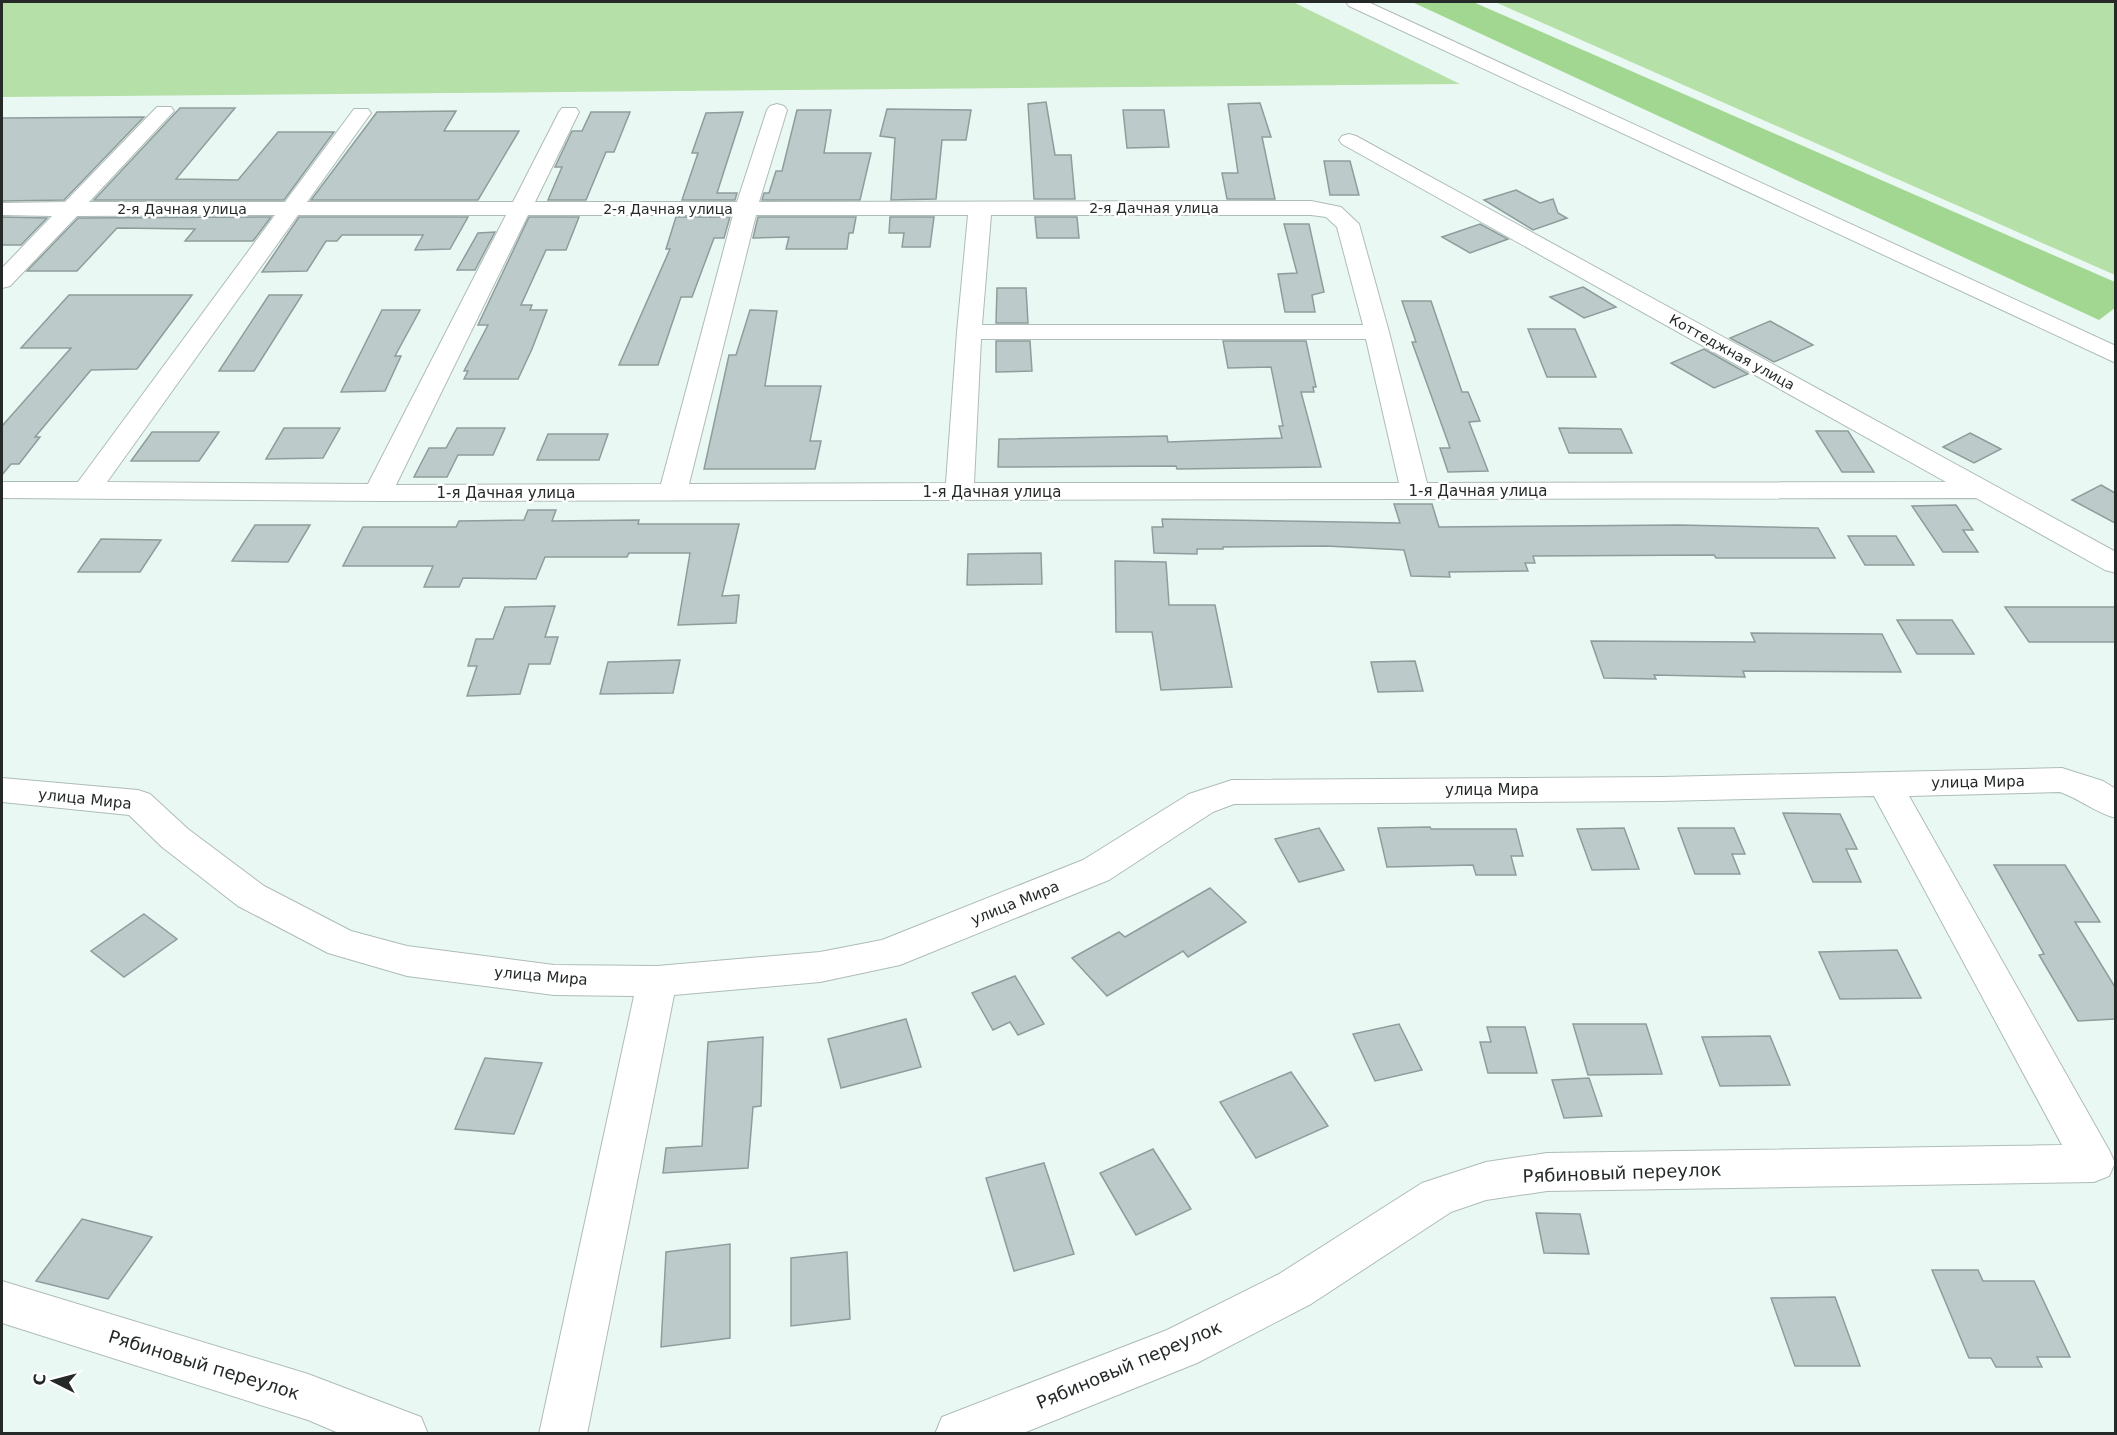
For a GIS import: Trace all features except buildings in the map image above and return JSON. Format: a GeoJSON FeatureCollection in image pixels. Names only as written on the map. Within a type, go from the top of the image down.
{"type":"FeatureCollection","features":[{"type":"Feature","properties":{"kind":"street"},"geometry":{"type":"LineString","coordinates":[[1358,3],[2115,356]]}},
{"type":"Feature","properties":{"kind":"street"},"geometry":{"type":"LineString","coordinates":[[673,493],[746,209],[777,110]]}},
{"type":"Feature","properties":{"kind":"street"},"geometry":{"type":"LineString","coordinates":[[2,281],[164,111]]}},
{"type":"Feature","properties":{"kind":"street"},"geometry":{"type":"LineString","coordinates":[[87,490],[361,112]]}},
{"type":"Feature","properties":{"kind":"street"},"geometry":{"type":"LineString","coordinates":[[378,493],[569,112]]}},
{"type":"Feature","properties":{"kind":"street","name":"Коттеджная улица"},"geometry":{"type":"LineString","coordinates":[[1349,140],[2115,564]]}},
{"type":"Feature","properties":{"kind":"street","name":"2-я Дачная улица"},"geometry":{"type":"LineString","coordinates":[[2,209],[1311,208],[1333,212],[1348,224],[1377,332]]}},
{"type":"Feature","properties":{"kind":"street"},"geometry":{"type":"LineString","coordinates":[[960,491],[969,332],[980,209]]}},
{"type":"Feature","properties":{"kind":"street"},"geometry":{"type":"LineString","coordinates":[[969,332],[1377,332],[1415,492]]}},
{"type":"Feature","properties":{"kind":"street","name":"1-я Дачная улица"},"geometry":{"type":"LineString","coordinates":[[2,490],[673,493],[1982,490]]}},
{"type":"Feature","properties":{"kind":"street","name":"улица Мира"},"geometry":{"type":"LineString","coordinates":[[2,790],[138,803],[175,838],[252,896],[341,943],[407,961],[554,980],[657,981],[820,967],[887,954],[1096,870],[1201,803],[1232,792],[1662,789],[2062,780],[2091,790],[2115,806]]}},
{"type":"Feature","properties":{"kind":"street","name":"Рябиновый переулок"},"geometry":{"type":"LineString","coordinates":[[959,1434],[1180,1347],[1295,1289],[1437,1197],[1486,1181],[1548,1172],[2094,1163],[1885,784]]}},
{"type":"Feature","properties":{"kind":"street"},"geometry":{"type":"LineString","coordinates":[[563,1434],[657,981]]}},
{"type":"Feature","properties":{"kind":"street","name":"Рябиновый переулок"},"geometry":{"type":"LineString","coordinates":[[2,1302],[308,1397],[404,1434]]}},
{"type":"Feature","properties":{"kind":"green space"},"geometry":{"type":"Polygon","coordinates":[[[2,2],[1293,2],[1460,84],[2,97],[2,2]]]}},
{"type":"Feature","properties":{"kind":"green space"},"geometry":{"type":"Polygon","coordinates":[[[1412,2],[1473,2],[2115,282],[2115,308],[2099,320],[1412,2]]]}},
{"type":"Feature","properties":{"kind":"green space"},"geometry":{"type":"Polygon","coordinates":[[[1495,2],[2115,2],[2115,275],[1495,2]]]}}]}
